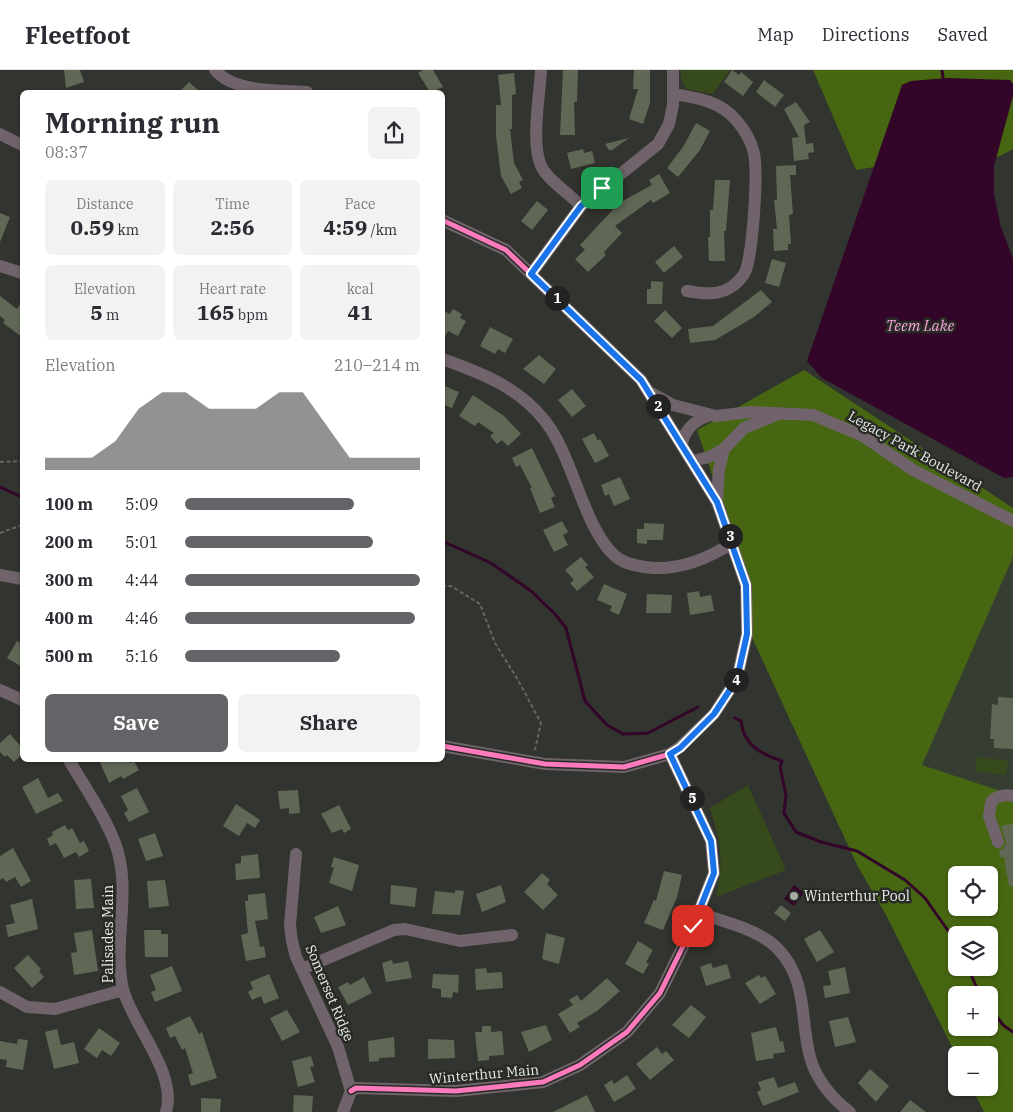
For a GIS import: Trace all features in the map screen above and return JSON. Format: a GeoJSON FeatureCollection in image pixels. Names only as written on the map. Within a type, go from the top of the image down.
{"type":"FeatureCollection","features":[{"type":"Feature","properties":{"kind":"street"},"geometry":{"type":"LineString","coordinates":[[215,70],[234,84],[289,90]]}},
{"type":"Feature","properties":{"kind":"street"},"geometry":{"type":"LineString","coordinates":[[541,70],[536,146],[539,159],[543,170],[557,186],[581,206]]}},
{"type":"Feature","properties":{"kind":"street"},"geometry":{"type":"LineString","coordinates":[[531,274],[581,206],[658,144],[668,124],[674,94],[673,70]]}},
{"type":"Feature","properties":{"kind":"street"},"geometry":{"type":"LineString","coordinates":[[674,94],[707,101],[726,111],[745,132],[754,155],[751,250],[745,271],[734,285],[722,291],[702,294],[687,291]]}},
{"type":"Feature","properties":{"kind":"street"},"geometry":{"type":"LineString","coordinates":[[0,134],[20,144]]}},
{"type":"Feature","properties":{"kind":"street"},"geometry":{"type":"LineString","coordinates":[[445,221],[506,250],[641,380],[717,502],[746,585],[747,634],[737,679],[714,714],[680,748],[670,754],[624,767],[545,764],[445,747]]}},
{"type":"Feature","properties":{"kind":"street"},"geometry":{"type":"LineString","coordinates":[[0,266],[20,272]]}},
{"type":"Feature","properties":{"kind":"street"},"geometry":{"type":"LineString","coordinates":[[445,360],[490,376],[521,396],[545,421],[561,447],[598,535],[615,556],[629,565],[670,568],[717,553],[732,544]]}},
{"type":"Feature","properties":{"kind":"street"},"geometry":{"type":"LineString","coordinates":[[649,392],[673,405],[710,415],[750,412],[779,414]]}},
{"type":"Feature","properties":{"kind":"street","name":"Legacy Park Boulevard"},"geometry":{"type":"LineString","coordinates":[[693,461],[708,457],[724,449],[744,428],[779,414],[813,415],[863,436],[913,470],[1013,521]]}},
{"type":"Feature","properties":{"kind":"street"},"geometry":{"type":"LineString","coordinates":[[682,443],[687,429],[693,423],[710,415]]}},
{"type":"Feature","properties":{"kind":"street"},"geometry":{"type":"LineString","coordinates":[[717,502],[719,470],[724,449]]}},
{"type":"Feature","properties":{"kind":"street"},"geometry":{"type":"LineString","coordinates":[[0,576],[20,579]]}},
{"type":"Feature","properties":{"kind":"street"},"geometry":{"type":"LineString","coordinates":[[0,690],[20,699]]}},
{"type":"Feature","properties":{"kind":"street","name":"Winterthur Main"},"geometry":{"type":"LineString","coordinates":[[350,1091],[356,1088],[456,1091],[543,1082],[580,1065],[627,1032],[660,993],[698,913],[714,873],[711,841],[670,754]]}},
{"type":"Feature","properties":{"kind":"street","name":"Palisades Main"},"geometry":{"type":"LineString","coordinates":[[70,762],[115,841],[123,869],[121,960],[123,990],[164,1078],[168,1103],[166,1112]]}},
{"type":"Feature","properties":{"kind":"street"},"geometry":{"type":"LineString","coordinates":[[998,842],[989,816],[991,802],[997,797],[1004,795],[1013,796]]}},
{"type":"Feature","properties":{"kind":"street","name":"Somerset Ridge"},"geometry":{"type":"LineString","coordinates":[[296,854],[290,925],[296,957],[338,1047],[350,1091]]}},
{"type":"Feature","properties":{"kind":"street"},"geometry":{"type":"LineString","coordinates":[[698,913],[736,926],[765,940],[779,950],[799,980],[810,1058],[820,1081],[840,1104],[850,1112]]}},
{"type":"Feature","properties":{"kind":"street"},"geometry":{"type":"LineString","coordinates":[[302,969],[394,930],[405,929],[460,941],[512,935]]}},
{"type":"Feature","properties":{"kind":"street"},"geometry":{"type":"LineString","coordinates":[[0,992],[27,1007],[56,1009],[123,990]]}},
{"type":"Feature","properties":{"kind":"street"},"geometry":{"type":"LineString","coordinates":[[343,1112],[350,1091]]}},
{"type":"Feature","properties":{"kind":"path"},"geometry":{"type":"LineString","coordinates":[[0,462],[20,461]]}},
{"type":"Feature","properties":{"kind":"path"},"geometry":{"type":"LineString","coordinates":[[0,533],[20,526]]}},
{"type":"Feature","properties":{"kind":"path"},"geometry":{"type":"LineString","coordinates":[[445,586],[451,586],[480,604],[495,643],[541,723],[535,751]]}},
{"type":"Feature","properties":{"kind":"shaded area"},"geometry":{"type":"Polygon","coordinates":[[[1013,557],[1013,795],[922,765],[1013,557]]]}},
{"type":"Feature","properties":{"kind":"green space"},"geometry":{"type":"Polygon","coordinates":[[[681,70],[730,70],[713,94],[686,89],[681,79],[681,70]]]}},
{"type":"Feature","properties":{"kind":"green space"},"geometry":{"type":"Polygon","coordinates":[[[813,70],[1013,70],[1013,149],[998,157],[940,108],[911,161],[856,170],[813,70]]]}},
{"type":"Feature","properties":{"kind":"green space"},"geometry":{"type":"Polygon","coordinates":[[[804,370],[1013,508],[1013,557],[922,765],[1013,795],[1013,1112],[984,1112],[976,1096],[998,1096],[998,1046],[952,1046],[885,913],[857,865],[749,631],[737,549],[697,430],[804,370]]]}},
{"type":"Feature","properties":{"kind":"green space"},"geometry":{"type":"Polygon","coordinates":[[[977,757],[1008,761],[1006,775],[975,771],[977,757]]]}},
{"type":"Feature","properties":{"kind":"green space"},"geometry":{"type":"Polygon","coordinates":[[[748,785],[786,870],[716,897],[721,862],[717,832],[710,808],[748,785]]]}},
{"type":"Feature","properties":{"kind":"water","name":"Teem Lake"},"geometry":{"type":"Polygon","coordinates":[[[947,78],[1010,80],[1013,84],[1013,96],[994,166],[994,194],[1000,224],[1013,259],[1013,477],[1004,478],[822,378],[807,361],[902,85],[911,81],[947,78]]]}},
{"type":"Feature","properties":{"kind":"water","name":"Winterthur Pool"},"geometry":{"type":"Polygon","coordinates":[[[794,885],[804,893],[794,906],[784,899],[794,885]]]}},
{"type":"Feature","properties":{"kind":"building"},"geometry":{"type":"Polygon","coordinates":[[[64,70],[80,70],[84,82],[66,88],[64,70]]]}},
{"type":"Feature","properties":{"kind":"building"},"geometry":{"type":"Polygon","coordinates":[[[423,70],[433,70],[443,87],[429,90],[418,73],[423,70]]]}},
{"type":"Feature","properties":{"kind":"building"},"geometry":{"type":"Polygon","coordinates":[[[563,70],[578,70],[577,102],[574,102],[575,135],[560,135],[563,70]]]}},
{"type":"Feature","properties":{"kind":"building"},"geometry":{"type":"Polygon","coordinates":[[[634,70],[650,70],[650,103],[643,124],[629,119],[638,89],[633,89],[634,70]]]}},
{"type":"Feature","properties":{"kind":"building"},"geometry":{"type":"Polygon","coordinates":[[[732,70],[739,75],[741,72],[753,82],[743,96],[724,82],[732,70]]]}},
{"type":"Feature","properties":{"kind":"building"},"geometry":{"type":"Polygon","coordinates":[[[514,73],[516,94],[512,95],[512,129],[510,129],[514,163],[523,180],[519,182],[522,188],[511,194],[501,176],[496,136],[496,105],[501,105],[498,75],[514,73]]]}},
{"type":"Feature","properties":{"kind":"building"},"geometry":{"type":"Polygon","coordinates":[[[764,80],[784,95],[775,107],[756,92],[764,80]]]}},
{"type":"Feature","properties":{"kind":"building"},"geometry":{"type":"Polygon","coordinates":[[[189,82],[198,90],[181,90],[189,82]]]}},
{"type":"Feature","properties":{"kind":"building"},"geometry":{"type":"Polygon","coordinates":[[[796,102],[810,122],[804,125],[806,144],[813,143],[814,152],[808,153],[809,159],[794,161],[792,138],[799,137],[784,109],[796,102]]]}},
{"type":"Feature","properties":{"kind":"building"},"geometry":{"type":"Polygon","coordinates":[[[696,123],[710,131],[700,150],[678,177],[667,168],[683,147],[696,123]]]}},
{"type":"Feature","properties":{"kind":"building"},"geometry":{"type":"Polygon","coordinates":[[[629,138],[612,150],[609,150],[605,144],[629,138]]]}},
{"type":"Feature","properties":{"kind":"building"},"geometry":{"type":"Polygon","coordinates":[[[583,149],[584,153],[592,151],[595,163],[571,169],[567,153],[583,149]]]}},
{"type":"Feature","properties":{"kind":"building"},"geometry":{"type":"Polygon","coordinates":[[[796,165],[796,175],[790,175],[793,214],[789,215],[791,244],[788,244],[788,250],[774,251],[773,229],[777,229],[774,200],[777,200],[776,166],[796,165]]]}},
{"type":"Feature","properties":{"kind":"building"},"geometry":{"type":"Polygon","coordinates":[[[659,174],[670,193],[653,203],[651,200],[615,226],[622,233],[604,252],[606,255],[588,272],[575,259],[585,250],[580,245],[619,203],[652,185],[649,180],[659,174]]]}},
{"type":"Feature","properties":{"kind":"building"},"geometry":{"type":"Polygon","coordinates":[[[715,180],[730,180],[726,231],[724,231],[725,261],[709,261],[710,210],[713,210],[715,180]]]}},
{"type":"Feature","properties":{"kind":"building"},"geometry":{"type":"Polygon","coordinates":[[[537,201],[548,210],[532,230],[521,221],[537,201]]]}},
{"type":"Feature","properties":{"kind":"building"},"geometry":{"type":"Polygon","coordinates":[[[0,213],[10,217],[0,242],[0,213]]]}},
{"type":"Feature","properties":{"kind":"building"},"geometry":{"type":"Polygon","coordinates":[[[674,246],[683,257],[664,273],[655,262],[674,246]]]}},
{"type":"Feature","properties":{"kind":"building"},"geometry":{"type":"Polygon","coordinates":[[[772,259],[786,263],[779,287],[765,283],[772,259]]]}},
{"type":"Feature","properties":{"kind":"building"},"geometry":{"type":"Polygon","coordinates":[[[651,281],[663,282],[662,304],[647,304],[647,289],[651,289],[651,281]]]}},
{"type":"Feature","properties":{"kind":"building"},"geometry":{"type":"Polygon","coordinates":[[[761,290],[772,302],[754,317],[715,340],[690,343],[688,329],[713,326],[761,290]]]}},
{"type":"Feature","properties":{"kind":"building"},"geometry":{"type":"Polygon","coordinates":[[[0,296],[17,309],[20,304],[20,336],[3,323],[5,320],[0,316],[0,296]]]}},
{"type":"Feature","properties":{"kind":"building"},"geometry":{"type":"Polygon","coordinates":[[[453,309],[462,314],[460,318],[466,321],[458,336],[448,331],[445,336],[445,312],[450,314],[453,309]]]}},
{"type":"Feature","properties":{"kind":"building"},"geometry":{"type":"Polygon","coordinates":[[[665,310],[682,328],[672,338],[654,321],[665,310]]]}},
{"type":"Feature","properties":{"kind":"building"},"geometry":{"type":"Polygon","coordinates":[[[490,327],[513,339],[505,353],[498,349],[495,354],[480,346],[490,327]]]}},
{"type":"Feature","properties":{"kind":"building"},"geometry":{"type":"Polygon","coordinates":[[[539,355],[556,369],[544,384],[523,369],[539,355]]]}},
{"type":"Feature","properties":{"kind":"building"},"geometry":{"type":"Polygon","coordinates":[[[445,386],[459,392],[452,408],[445,405],[445,386]]]}},
{"type":"Feature","properties":{"kind":"building"},"geometry":{"type":"Polygon","coordinates":[[[572,389],[586,406],[572,417],[558,400],[572,389]]]}},
{"type":"Feature","properties":{"kind":"building"},"geometry":{"type":"Polygon","coordinates":[[[473,395],[504,416],[521,434],[508,446],[502,440],[497,444],[490,436],[494,433],[478,422],[475,426],[459,416],[473,395]]]}},
{"type":"Feature","properties":{"kind":"building"},"geometry":{"type":"Polygon","coordinates":[[[594,433],[598,441],[600,439],[609,456],[595,463],[582,439],[594,433]]]}},
{"type":"Feature","properties":{"kind":"building"},"geometry":{"type":"Polygon","coordinates":[[[532,448],[555,496],[551,498],[555,507],[540,513],[530,488],[532,488],[520,465],[516,467],[512,458],[532,448]]]}},
{"type":"Feature","properties":{"kind":"building"},"geometry":{"type":"Polygon","coordinates":[[[620,477],[630,499],[614,506],[609,494],[605,496],[601,485],[620,477]]]}},
{"type":"Feature","properties":{"kind":"building"},"geometry":{"type":"Polygon","coordinates":[[[562,521],[568,532],[563,535],[568,545],[554,552],[543,530],[562,521]]]}},
{"type":"Feature","properties":{"kind":"building"},"geometry":{"type":"Polygon","coordinates":[[[644,523],[664,524],[663,540],[647,540],[647,544],[637,543],[637,529],[644,529],[644,523]]]}},
{"type":"Feature","properties":{"kind":"building"},"geometry":{"type":"Polygon","coordinates":[[[581,557],[588,565],[585,567],[594,577],[577,591],[570,583],[574,580],[565,570],[581,557]]]}},
{"type":"Feature","properties":{"kind":"building"},"geometry":{"type":"Polygon","coordinates":[[[604,584],[627,594],[619,615],[610,611],[612,606],[597,600],[604,584]]]}},
{"type":"Feature","properties":{"kind":"building"},"geometry":{"type":"Polygon","coordinates":[[[699,591],[700,597],[711,595],[714,611],[690,615],[687,593],[699,591]]]}},
{"type":"Feature","properties":{"kind":"building"},"geometry":{"type":"Polygon","coordinates":[[[647,594],[672,595],[671,613],[646,613],[647,594]]]}},
{"type":"Feature","properties":{"kind":"building"},"geometry":{"type":"Polygon","coordinates":[[[17,641],[20,643],[20,666],[7,658],[17,641]]]}},
{"type":"Feature","properties":{"kind":"building"},"geometry":{"type":"Polygon","coordinates":[[[998,697],[1013,698],[1013,749],[994,748],[994,739],[990,739],[992,704],[998,705],[998,697]]]}},
{"type":"Feature","properties":{"kind":"building"},"geometry":{"type":"Polygon","coordinates":[[[10,734],[20,746],[20,756],[14,762],[7,755],[5,757],[0,752],[0,743],[10,734]]]}},
{"type":"Feature","properties":{"kind":"building"},"geometry":{"type":"Polygon","coordinates":[[[100,762],[135,762],[139,770],[123,779],[121,776],[109,783],[100,762]]]}},
{"type":"Feature","properties":{"kind":"building"},"geometry":{"type":"Polygon","coordinates":[[[38,778],[48,798],[58,793],[63,801],[36,814],[22,787],[38,778]]]}},
{"type":"Feature","properties":{"kind":"building"},"geometry":{"type":"Polygon","coordinates":[[[137,788],[149,812],[129,822],[124,813],[128,810],[121,796],[137,788]]]}},
{"type":"Feature","properties":{"kind":"building"},"geometry":{"type":"Polygon","coordinates":[[[298,790],[300,813],[289,814],[289,808],[280,809],[278,791],[298,790]]]}},
{"type":"Feature","properties":{"kind":"building"},"geometry":{"type":"Polygon","coordinates":[[[236,804],[260,820],[255,828],[247,823],[239,836],[223,826],[236,804]]]}},
{"type":"Feature","properties":{"kind":"building"},"geometry":{"type":"Polygon","coordinates":[[[339,805],[351,829],[344,833],[342,829],[332,833],[321,814],[339,805]]]}},
{"type":"Feature","properties":{"kind":"building"},"geometry":{"type":"Polygon","coordinates":[[[1013,824],[1013,886],[1009,886],[1004,857],[1000,857],[999,850],[1004,848],[1006,843],[1001,826],[1013,824]]]}},
{"type":"Feature","properties":{"kind":"building"},"geometry":{"type":"Polygon","coordinates":[[[65,825],[68,830],[72,828],[80,843],[84,841],[89,851],[79,857],[76,852],[64,858],[56,843],[50,846],[47,839],[53,835],[52,832],[65,825]]]}},
{"type":"Feature","properties":{"kind":"building"},"geometry":{"type":"Polygon","coordinates":[[[155,833],[163,856],[146,861],[138,839],[155,833]]]}},
{"type":"Feature","properties":{"kind":"building"},"geometry":{"type":"Polygon","coordinates":[[[13,848],[31,881],[21,887],[15,877],[6,882],[3,878],[0,880],[0,856],[13,848]]]}},
{"type":"Feature","properties":{"kind":"building"},"geometry":{"type":"Polygon","coordinates":[[[258,854],[260,878],[236,880],[235,864],[241,863],[241,856],[258,854]]]}},
{"type":"Feature","properties":{"kind":"building"},"geometry":{"type":"Polygon","coordinates":[[[334,857],[359,865],[352,891],[329,883],[334,868],[331,867],[334,857]]]}},
{"type":"Feature","properties":{"kind":"building"},"geometry":{"type":"Polygon","coordinates":[[[664,871],[682,875],[677,897],[663,930],[644,923],[654,900],[656,901],[664,871]]]}},
{"type":"Feature","properties":{"kind":"building"},"geometry":{"type":"Polygon","coordinates":[[[542,873],[550,880],[547,884],[558,895],[543,910],[524,892],[542,873]]]}},
{"type":"Feature","properties":{"kind":"building"},"geometry":{"type":"Polygon","coordinates":[[[91,879],[94,908],[76,909],[74,880],[91,879]]]}},
{"type":"Feature","properties":{"kind":"building"},"geometry":{"type":"Polygon","coordinates":[[[165,880],[169,906],[149,908],[147,881],[165,880]]]}},
{"type":"Feature","properties":{"kind":"building"},"geometry":{"type":"Polygon","coordinates":[[[391,885],[417,888],[415,907],[390,904],[391,885]]]}},
{"type":"Feature","properties":{"kind":"building"},"geometry":{"type":"Polygon","coordinates":[[[501,885],[506,902],[482,912],[476,894],[501,885]]]}},
{"type":"Feature","properties":{"kind":"building"},"geometry":{"type":"Polygon","coordinates":[[[455,890],[464,891],[460,915],[432,914],[435,891],[455,893],[455,890]]]}},
{"type":"Feature","properties":{"kind":"building"},"geometry":{"type":"Polygon","coordinates":[[[265,893],[268,919],[255,921],[260,947],[264,946],[266,957],[246,961],[241,935],[248,933],[245,901],[248,901],[248,895],[265,893]]]}},
{"type":"Feature","properties":{"kind":"building"},"geometry":{"type":"Polygon","coordinates":[[[32,899],[38,929],[8,937],[6,925],[15,923],[10,905],[32,899]]]}},
{"type":"Feature","properties":{"kind":"building"},"geometry":{"type":"Polygon","coordinates":[[[781,905],[791,913],[785,921],[774,913],[781,905]]]}},
{"type":"Feature","properties":{"kind":"building"},"geometry":{"type":"Polygon","coordinates":[[[338,906],[346,925],[321,933],[314,917],[338,906]]]}},
{"type":"Feature","properties":{"kind":"building"},"geometry":{"type":"Polygon","coordinates":[[[92,930],[98,971],[74,975],[71,953],[77,952],[74,933],[92,930]]]}},
{"type":"Feature","properties":{"kind":"building"},"geometry":{"type":"Polygon","coordinates":[[[144,930],[161,930],[161,934],[168,934],[168,957],[145,957],[144,930]]]}},
{"type":"Feature","properties":{"kind":"building"},"geometry":{"type":"Polygon","coordinates":[[[820,930],[834,952],[817,962],[804,939],[820,930]]]}},
{"type":"Feature","properties":{"kind":"building"},"geometry":{"type":"Polygon","coordinates":[[[546,933],[565,938],[559,964],[542,959],[546,933]]]}},
{"type":"Feature","properties":{"kind":"building"},"geometry":{"type":"Polygon","coordinates":[[[638,941],[653,950],[646,962],[649,964],[643,974],[625,964],[638,941]]]}},
{"type":"Feature","properties":{"kind":"building"},"geometry":{"type":"Polygon","coordinates":[[[28,955],[41,969],[39,971],[44,977],[32,988],[14,968],[28,955]]]}},
{"type":"Feature","properties":{"kind":"building"},"geometry":{"type":"Polygon","coordinates":[[[392,960],[393,964],[408,961],[412,978],[386,982],[382,963],[392,960]]]}},
{"type":"Feature","properties":{"kind":"building"},"geometry":{"type":"Polygon","coordinates":[[[711,963],[713,968],[727,964],[731,978],[706,986],[700,967],[711,963]]]}},
{"type":"Feature","properties":{"kind":"building"},"geometry":{"type":"Polygon","coordinates":[[[172,966],[182,991],[155,1002],[151,992],[156,990],[150,975],[172,966]]]}},
{"type":"Feature","properties":{"kind":"building"},"geometry":{"type":"Polygon","coordinates":[[[845,967],[850,993],[825,998],[823,986],[831,985],[828,971],[845,967]]]}},
{"type":"Feature","properties":{"kind":"building"},"geometry":{"type":"Polygon","coordinates":[[[486,968],[487,973],[502,972],[503,988],[476,990],[475,969],[486,968]]]}},
{"type":"Feature","properties":{"kind":"building"},"geometry":{"type":"Polygon","coordinates":[[[269,974],[279,998],[264,1004],[261,996],[252,1000],[248,992],[253,989],[250,982],[269,974]]]}},
{"type":"Feature","properties":{"kind":"building"},"geometry":{"type":"Polygon","coordinates":[[[433,974],[459,975],[458,993],[453,992],[452,998],[441,997],[441,989],[432,988],[433,974]]]}},
{"type":"Feature","properties":{"kind":"building"},"geometry":{"type":"Polygon","coordinates":[[[759,975],[761,978],[765,976],[776,994],[760,1004],[745,983],[759,975]]]}},
{"type":"Feature","properties":{"kind":"building"},"geometry":{"type":"Polygon","coordinates":[[[364,977],[372,993],[348,1005],[338,987],[348,982],[350,985],[364,977]]]}},
{"type":"Feature","properties":{"kind":"building"},"geometry":{"type":"Polygon","coordinates":[[[607,978],[620,991],[597,1011],[577,1023],[580,1027],[570,1033],[558,1014],[573,1005],[569,1000],[577,995],[581,1001],[607,978]]]}},
{"type":"Feature","properties":{"kind":"building"},"geometry":{"type":"Polygon","coordinates":[[[691,1005],[706,1017],[689,1038],[672,1025],[691,1005]]]}},
{"type":"Feature","properties":{"kind":"building"},"geometry":{"type":"Polygon","coordinates":[[[287,1010],[300,1032],[282,1041],[270,1018],[287,1010]]]}},
{"type":"Feature","properties":{"kind":"building"},"geometry":{"type":"Polygon","coordinates":[[[190,1016],[199,1034],[202,1032],[217,1078],[191,1086],[188,1075],[193,1073],[185,1048],[182,1050],[175,1036],[170,1038],[166,1028],[190,1016]]]}},
{"type":"Feature","properties":{"kind":"building"},"geometry":{"type":"Polygon","coordinates":[[[848,1017],[856,1042],[835,1047],[829,1021],[848,1017]]]}},
{"type":"Feature","properties":{"kind":"building"},"geometry":{"type":"Polygon","coordinates":[[[546,1025],[552,1040],[529,1052],[521,1032],[546,1025]]]}},
{"type":"Feature","properties":{"kind":"building"},"geometry":{"type":"Polygon","coordinates":[[[482,1026],[491,1026],[491,1032],[502,1031],[504,1055],[489,1056],[489,1060],[478,1061],[475,1032],[482,1032],[482,1026]]]}},
{"type":"Feature","properties":{"kind":"building"},"geometry":{"type":"Polygon","coordinates":[[[776,1027],[780,1042],[783,1041],[785,1052],[773,1054],[774,1058],[756,1061],[751,1033],[776,1027]]]}},
{"type":"Feature","properties":{"kind":"building"},"geometry":{"type":"Polygon","coordinates":[[[99,1028],[120,1043],[111,1056],[102,1050],[97,1058],[84,1049],[99,1028]]]}},
{"type":"Feature","properties":{"kind":"building"},"geometry":{"type":"Polygon","coordinates":[[[57,1029],[61,1045],[74,1042],[79,1063],[54,1069],[45,1032],[57,1029]]]}},
{"type":"Feature","properties":{"kind":"building"},"geometry":{"type":"Polygon","coordinates":[[[394,1037],[395,1057],[379,1058],[379,1061],[369,1062],[368,1041],[394,1037]]]}},
{"type":"Feature","properties":{"kind":"building"},"geometry":{"type":"Polygon","coordinates":[[[18,1039],[28,1040],[23,1070],[6,1067],[7,1060],[0,1059],[0,1041],[17,1044],[18,1039]]]}},
{"type":"Feature","properties":{"kind":"building"},"geometry":{"type":"Polygon","coordinates":[[[428,1039],[454,1040],[455,1058],[428,1059],[428,1039]]]}},
{"type":"Feature","properties":{"kind":"building"},"geometry":{"type":"Polygon","coordinates":[[[657,1047],[662,1054],[666,1051],[674,1060],[650,1080],[636,1064],[657,1047]]]}},
{"type":"Feature","properties":{"kind":"building"},"geometry":{"type":"Polygon","coordinates":[[[311,1056],[314,1066],[310,1067],[315,1082],[298,1087],[292,1061],[311,1056]]]}},
{"type":"Feature","properties":{"kind":"building"},"geometry":{"type":"Polygon","coordinates":[[[870,1069],[889,1086],[876,1102],[858,1083],[870,1069]]]}},
{"type":"Feature","properties":{"kind":"building"},"geometry":{"type":"Polygon","coordinates":[[[627,1075],[636,1089],[614,1102],[604,1085],[612,1080],[614,1084],[627,1075]]]}},
{"type":"Feature","properties":{"kind":"building"},"geometry":{"type":"Polygon","coordinates":[[[774,1077],[778,1088],[795,1082],[799,1092],[763,1106],[757,1092],[761,1090],[758,1082],[774,1077]]]}},
{"type":"Feature","properties":{"kind":"building"},"geometry":{"type":"Polygon","coordinates":[[[294,1095],[313,1096],[312,1112],[293,1112],[294,1095]]]}},
{"type":"Feature","properties":{"kind":"building"},"geometry":{"type":"Polygon","coordinates":[[[587,1095],[595,1112],[553,1112],[587,1095]]]}},
{"type":"Feature","properties":{"kind":"building"},"geometry":{"type":"Polygon","coordinates":[[[201,1098],[221,1099],[220,1112],[201,1112],[201,1098]]]}},
{"type":"Feature","properties":{"kind":"building"},"geometry":{"type":"Polygon","coordinates":[[[910,1100],[926,1112],[900,1112],[910,1100]]]}},
{"type":"Feature","properties":{"kind":"waterway"},"geometry":{"type":"LineString","coordinates":[[942,70],[943,78]]}},
{"type":"Feature","properties":{"kind":"waterway"},"geometry":{"type":"LineString","coordinates":[[0,487],[20,496]]}},
{"type":"Feature","properties":{"kind":"waterway"},"geometry":{"type":"LineString","coordinates":[[445,542],[491,563],[531,591],[555,614],[566,628],[585,701],[607,725],[623,734],[648,733],[698,707]]}},
{"type":"Feature","properties":{"kind":"waterway"},"geometry":{"type":"LineString","coordinates":[[735,718],[741,721],[745,736],[754,747],[782,761],[780,767],[786,795],[784,813],[796,832],[821,842],[857,851],[905,880],[925,898],[948,931]]}},
{"type":"Feature","properties":{"kind":"waterway"},"geometry":{"type":"LineString","coordinates":[[972,976],[976,986]]}},
{"type":"Feature","properties":{"kind":"waterway"},"geometry":{"type":"LineString","coordinates":[[998,1018],[1003,1025],[1013,1032]]}},
{"type":"Feature","properties":{"kind":"cycle path"},"geometry":{"type":"LineString","coordinates":[[445,221],[506,250],[641,380],[717,502],[746,585],[747,634],[737,679],[714,714],[680,747],[670,754],[624,767],[545,764],[445,747]]}},
{"type":"Feature","properties":{"kind":"cycle path"},"geometry":{"type":"LineString","coordinates":[[351,1091],[356,1088],[456,1091],[543,1082],[580,1065],[627,1032],[660,993],[693,926],[714,873],[711,841],[670,754]]}},
{"type":"Feature","properties":{"kind":"place","name":"Winterthur Pool"},"geometry":{"type":"Point","coordinates":[794,896]}},
{"type":"Feature","properties":{"kind":"route"},"geometry":{"type":"LineString","coordinates":[[602,188],[581,206],[531,274],[641,380],[717,502],[746,585],[747,634],[737,679],[714,714],[680,748],[670,754],[711,841],[714,873],[693,926]]}}]}
